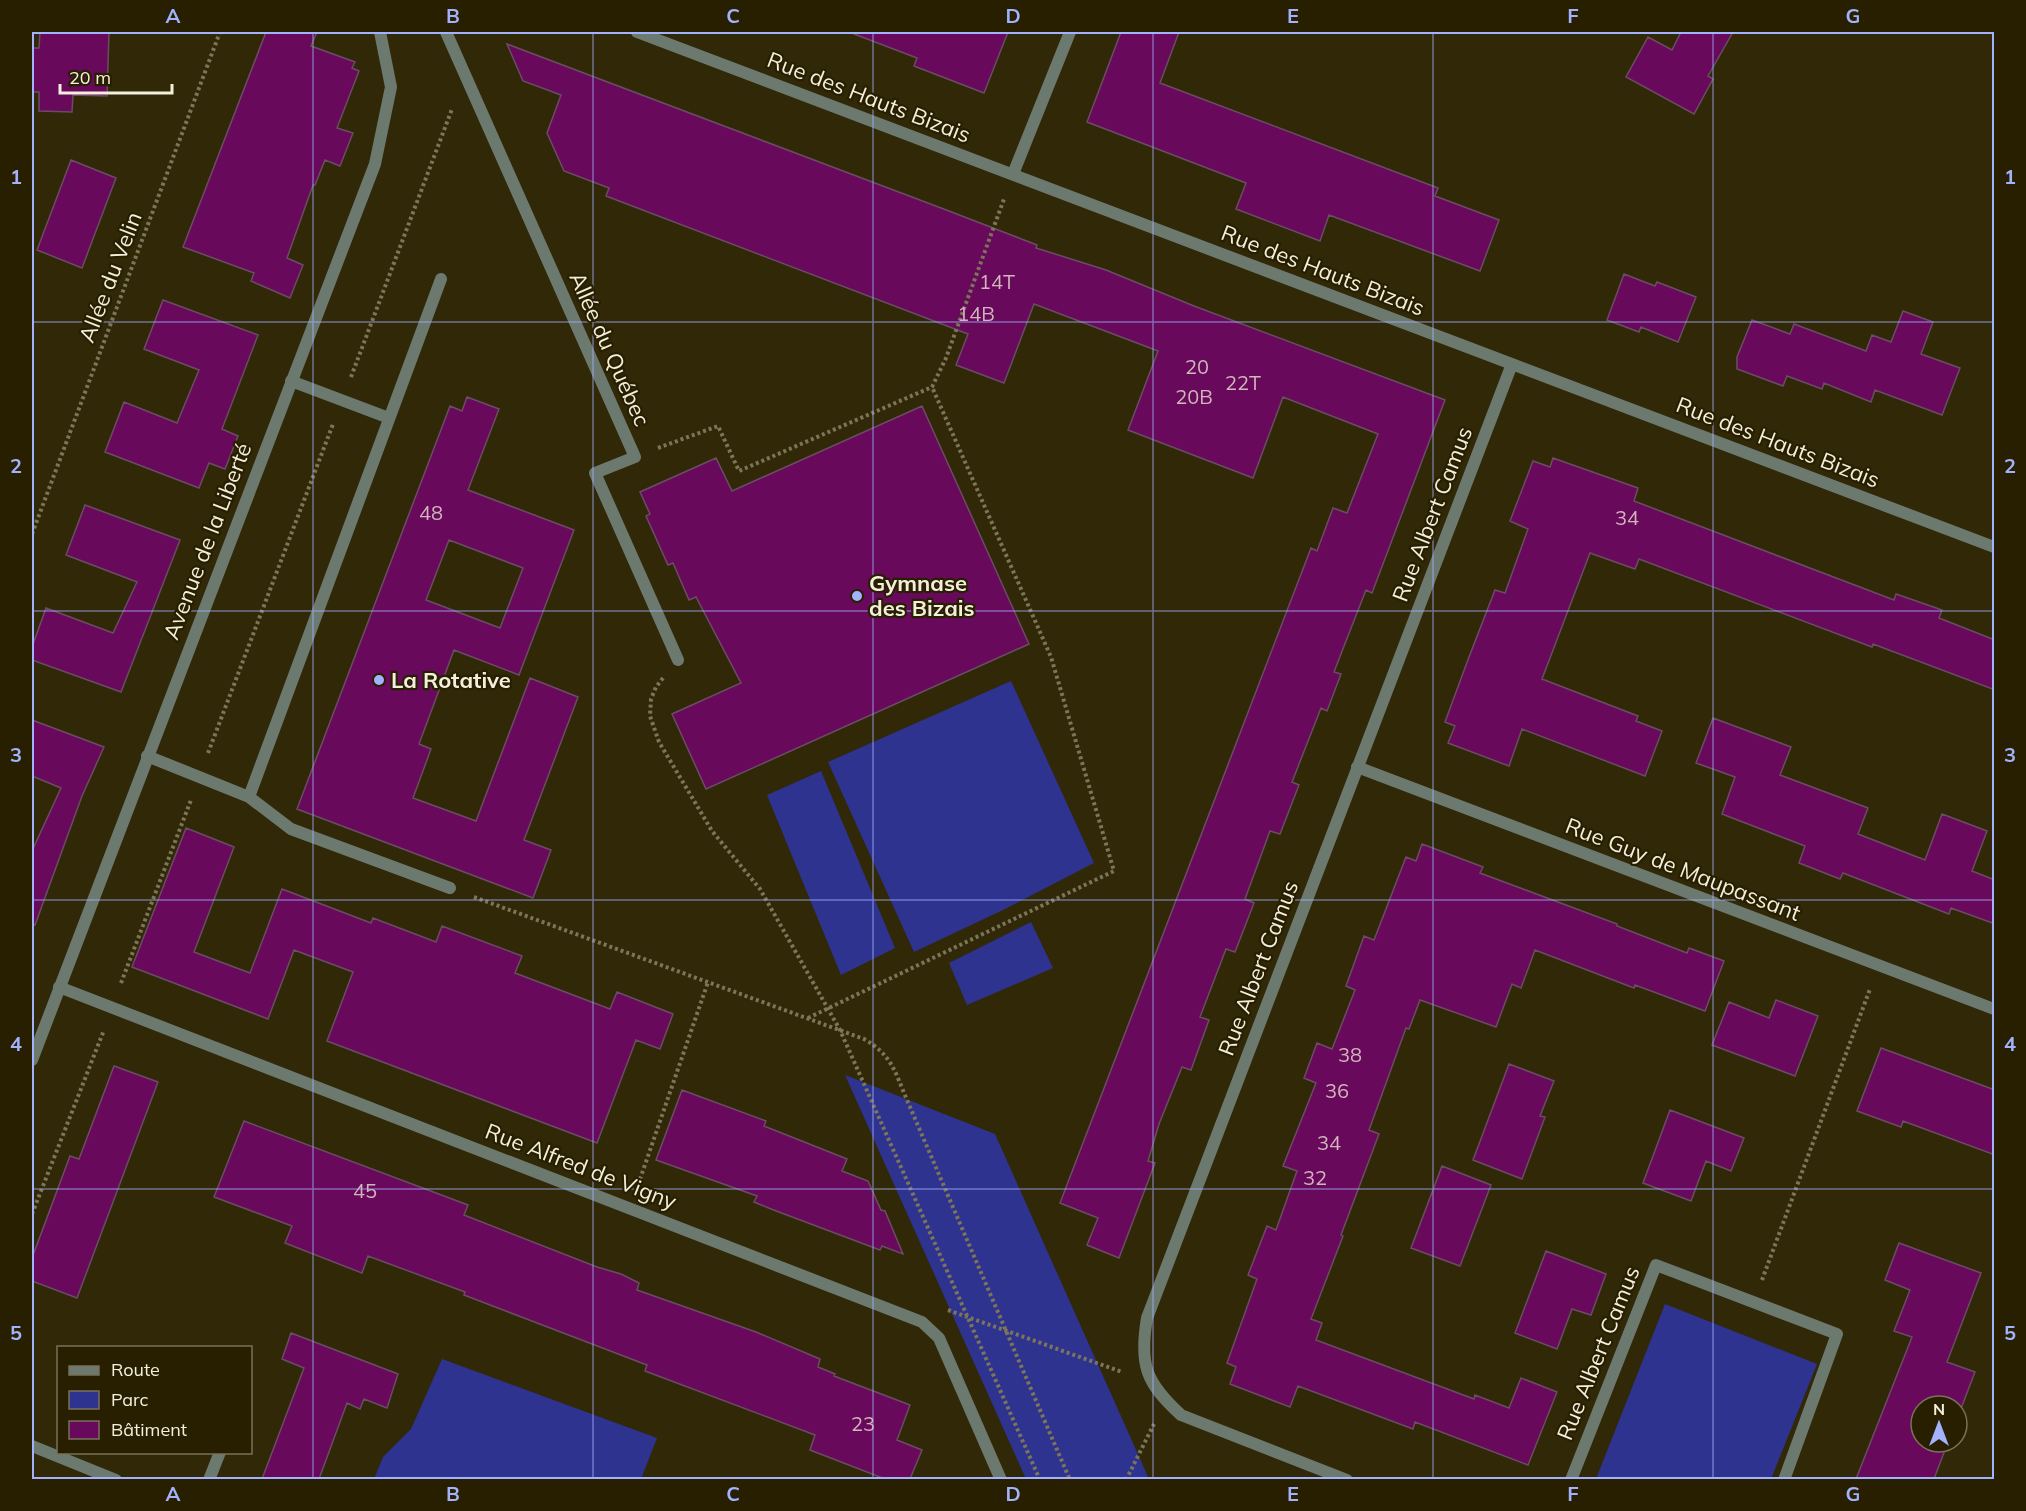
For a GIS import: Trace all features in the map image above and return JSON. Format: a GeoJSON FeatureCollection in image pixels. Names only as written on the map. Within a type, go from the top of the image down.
{"type":"FeatureCollection","features":[{"type":"Feature","properties":{"kind":"street","name":"Avenue de la Liberté"},"geometry":{"type":"LineString","coordinates":[[32,1060],[375,164],[391,87],[380,32]]}},
{"type":"Feature","properties":{"kind":"street","name":"Allée du Québec"},"geometry":{"type":"LineString","coordinates":[[446,32],[635,457],[596,473],[678,660]]}},
{"type":"Feature","properties":{"kind":"street","name":"Rue des Hauts Bizais"},"geometry":{"type":"LineString","coordinates":[[637,32],[1995,547]]}},
{"type":"Feature","properties":{"kind":"street"},"geometry":{"type":"LineString","coordinates":[[1013,174],[1070,32]]}},
{"type":"Feature","properties":{"kind":"street"},"geometry":{"type":"LineString","coordinates":[[249,797],[441,279]]}},
{"type":"Feature","properties":{"kind":"street","name":"Rue Albert Camus"},"geometry":{"type":"LineString","coordinates":[[1347,1479],[1181,1415],[1150,1381],[1144,1360],[1143,1340],[1147,1318],[1512,364]]}},
{"type":"Feature","properties":{"kind":"street"},"geometry":{"type":"LineString","coordinates":[[291,381],[389,417]]}},
{"type":"Feature","properties":{"kind":"street"},"geometry":{"type":"LineString","coordinates":[[147,756],[249,797],[291,829],[450,888]]}},
{"type":"Feature","properties":{"kind":"street","name":"Rue Guy de Maupassant"},"geometry":{"type":"LineString","coordinates":[[1357,768],[1995,1009]]}},
{"type":"Feature","properties":{"kind":"street","name":"Rue Alfred de Vigny"},"geometry":{"type":"LineString","coordinates":[[59,987],[922,1322],[939,1338],[1001,1479]]}},
{"type":"Feature","properties":{"kind":"street","name":"Rue Albert Camus"},"geometry":{"type":"LineString","coordinates":[[1571,1479],[1656,1265],[1837,1334],[1784,1479]]}},
{"type":"Feature","properties":{"kind":"street"},"geometry":{"type":"LineString","coordinates":[[32,1446],[116,1479]]}},
{"type":"Feature","properties":{"kind":"street"},"geometry":{"type":"LineString","coordinates":[[209,1479],[219,1454]]}},
{"type":"Feature","properties":{"kind":"path","name":"Allée du Velin"},"geometry":{"type":"LineString","coordinates":[[32,534],[220,32]]}},
{"type":"Feature","properties":{"kind":"path"},"geometry":{"type":"LineString","coordinates":[[32,1214],[465,75]]}},
{"type":"Feature","properties":{"kind":"path"},"geometry":{"type":"LineString","coordinates":[[635,457],[718,426],[739,471],[932,387],[946,358],[1013,174]]}},
{"type":"Feature","properties":{"kind":"path"},"geometry":{"type":"LineString","coordinates":[[808,1018],[1114,871],[1051,657],[932,387]]}},
{"type":"Feature","properties":{"kind":"path"},"geometry":{"type":"LineString","coordinates":[[678,660],[656,687],[651,699],[650,716],[659,742],[712,831],[760,889],[840,1030],[1040,1479]]}},
{"type":"Feature","properties":{"kind":"path"},"geometry":{"type":"LineString","coordinates":[[450,888],[808,1018],[864,1039],[878,1047],[888,1057],[1070,1479]]}},
{"type":"Feature","properties":{"kind":"path"},"geometry":{"type":"LineString","coordinates":[[1755,1303],[1879,965]]}},
{"type":"Feature","properties":{"kind":"path"},"geometry":{"type":"LineString","coordinates":[[630,1208],[708,982]]}},
{"type":"Feature","properties":{"kind":"path"},"geometry":{"type":"LineString","coordinates":[[941,1308],[1150,1381]]}},
{"type":"Feature","properties":{"kind":"path"},"geometry":{"type":"LineString","coordinates":[[1126,1479],[1166,1401]]}},
{"type":"Feature","properties":{"kind":"green space"},"geometry":{"type":"Polygon","coordinates":[[[1011,681],[1094,863],[914,952],[828,762],[1011,681]]]}},
{"type":"Feature","properties":{"kind":"green space"},"geometry":{"type":"Polygon","coordinates":[[[821,771],[895,948],[841,975],[767,795],[821,771]]]}},
{"type":"Feature","properties":{"kind":"green space"},"geometry":{"type":"Polygon","coordinates":[[[1031,922],[1053,968],[967,1005],[949,963],[1031,922]]]}},
{"type":"Feature","properties":{"kind":"green space"},"geometry":{"type":"Polygon","coordinates":[[[845,1075],[995,1134],[1149,1479],[1026,1479],[845,1075]]]}},
{"type":"Feature","properties":{"kind":"green space"},"geometry":{"type":"Polygon","coordinates":[[[1665,1304],[1817,1364],[1771,1479],[1596,1479],[1665,1304]]]}},
{"type":"Feature","properties":{"kind":"green space"},"geometry":{"type":"Polygon","coordinates":[[[442,1359],[657,1438],[641,1479],[374,1479],[383,1457],[411,1429],[442,1359]]]}},
{"type":"Feature","properties":{"kind":"building"},"geometry":{"type":"Polygon","coordinates":[[[40,32],[109,32],[107,96],[73,95],[72,112],[39,111],[39,92],[32,92],[32,48],[39,48],[40,32]]]}},
{"type":"Feature","properties":{"kind":"building"},"geometry":{"type":"Polygon","coordinates":[[[266,32],[317,32],[311,46],[355,62],[352,68],[359,71],[337,128],[353,133],[340,166],[325,160],[315,185],[313,185],[287,258],[303,265],[290,298],[251,281],[254,273],[183,247],[266,32]]]}},
{"type":"Feature","properties":{"kind":"building"},"geometry":{"type":"Polygon","coordinates":[[[854,32],[1008,32],[984,93],[914,66],[917,58],[854,34],[854,32]]]}},
{"type":"Feature","properties":{"kind":"building"},"geometry":{"type":"Polygon","coordinates":[[[1121,32],[1179,32],[1160,83],[1438,188],[1435,196],[1499,220],[1480,271],[1329,215],[1320,241],[1236,209],[1246,183],[1087,122],[1121,32]]]}},
{"type":"Feature","properties":{"kind":"building"},"geometry":{"type":"Polygon","coordinates":[[[1681,32],[1733,32],[1708,76],[1713,79],[1694,114],[1626,77],[1648,37],[1672,50],[1681,32]]]}},
{"type":"Feature","properties":{"kind":"building"},"geometry":{"type":"Polygon","coordinates":[[[507,44],[949,211],[1037,245],[1036,248],[1106,270],[1194,306],[1445,400],[1372,593],[1366,590],[1334,672],[1341,674],[1327,711],[1321,708],[1292,782],[1299,785],[1280,834],[1270,831],[1245,899],[1254,903],[1235,952],[1226,949],[1200,1017],[1209,1020],[1191,1070],[1182,1067],[1159,1124],[1148,1161],[1155,1163],[1119,1258],[1087,1245],[1098,1218],[1060,1203],[1311,548],[1317,551],[1333,508],[1347,513],[1378,434],[1283,397],[1253,478],[1128,430],[1158,351],[1034,304],[1004,383],[956,365],[968,334],[606,196],[609,188],[564,171],[547,133],[561,95],[523,81],[507,44]]]}},
{"type":"Feature","properties":{"kind":"building"},"geometry":{"type":"Polygon","coordinates":[[[71,160],[116,178],[82,268],[37,250],[71,160]]]}},
{"type":"Feature","properties":{"kind":"building"},"geometry":{"type":"Polygon","coordinates":[[[1624,274],[1655,286],[1657,282],[1696,297],[1678,342],[1641,327],[1639,332],[1607,320],[1624,274]]]}},
{"type":"Feature","properties":{"kind":"building"},"geometry":{"type":"Polygon","coordinates":[[[163,300],[258,335],[222,429],[238,436],[225,469],[209,463],[199,488],[105,452],[124,402],[177,423],[199,370],[144,349],[163,300]]]}},
{"type":"Feature","properties":{"kind":"building"},"geometry":{"type":"Polygon","coordinates":[[[1903,311],[1933,322],[1921,354],[1960,368],[1942,415],[1875,390],[1871,402],[1824,383],[1822,389],[1787,376],[1783,386],[1737,369],[1737,357],[1752,320],[1790,334],[1794,324],[1866,351],[1872,335],[1891,342],[1903,311]]]}},
{"type":"Feature","properties":{"kind":"building"},"geometry":{"type":"Polygon","coordinates":[[[467,397],[499,409],[468,490],[574,530],[519,675],[454,650],[419,744],[431,749],[413,798],[476,821],[530,678],[578,697],[524,840],[551,850],[533,898],[297,809],[450,406],[462,411],[467,397]],[[449,540],[426,600],[500,628],[523,568],[449,540]]]}},
{"type":"Feature","properties":{"kind":"building","name":"Gymnase des Bizais"},"geometry":{"type":"Polygon","coordinates":[[[922,406],[1029,644],[706,789],[672,714],[741,683],[696,597],[689,600],[673,563],[668,565],[646,516],[650,514],[640,492],[716,458],[732,491],[922,406]]]}},
{"type":"Feature","properties":{"kind":"building"},"geometry":{"type":"Polygon","coordinates":[[[1553,458],[1638,488],[1634,501],[1894,600],[1896,594],[1942,610],[1939,618],[1995,640],[1995,690],[1873,644],[1872,647],[1639,559],[1635,569],[1590,553],[1542,679],[1638,716],[1636,721],[1662,731],[1645,776],[1522,729],[1509,766],[1448,743],[1455,726],[1445,722],[1469,657],[1495,590],[1505,593],[1528,529],[1510,521],[1533,461],[1550,467],[1553,458]]]}},
{"type":"Feature","properties":{"kind":"building"},"geometry":{"type":"Polygon","coordinates":[[[85,505],[180,540],[121,692],[32,660],[32,647],[46,608],[113,633],[137,582],[66,555],[85,505]]]}},
{"type":"Feature","properties":{"kind":"building"},"geometry":{"type":"Polygon","coordinates":[[[1713,718],[1791,747],[1780,775],[1868,808],[1858,834],[1925,860],[1942,814],[1987,831],[1972,871],[1995,880],[1995,924],[1951,908],[1949,914],[1843,873],[1840,879],[1799,863],[1805,846],[1722,814],[1735,777],[1696,763],[1713,718]]]}},
{"type":"Feature","properties":{"kind":"building"},"geometry":{"type":"Polygon","coordinates":[[[32,720],[104,747],[82,796],[35,925],[32,924],[32,851],[61,788],[32,776],[32,720]]]}},
{"type":"Feature","properties":{"kind":"building"},"geometry":{"type":"Polygon","coordinates":[[[186,828],[234,847],[194,952],[250,973],[282,889],[371,923],[373,918],[436,942],[442,926],[522,956],[515,973],[610,1009],[617,992],[673,1014],[660,1049],[636,1040],[597,1143],[327,1041],[353,972],[294,950],[268,1019],[132,967],[186,828]]]}},
{"type":"Feature","properties":{"kind":"building"},"geometry":{"type":"Polygon","coordinates":[[[1422,844],[1483,867],[1480,873],[1617,924],[1617,926],[1687,953],[1689,948],[1724,961],[1705,1011],[1635,985],[1634,988],[1535,950],[1521,988],[1512,984],[1496,1027],[1420,1000],[1409,1029],[1406,1028],[1369,1130],[1379,1134],[1311,1319],[1322,1323],[1316,1340],[1474,1399],[1475,1395],[1509,1408],[1521,1378],[1557,1392],[1528,1465],[1415,1422],[1413,1429],[1298,1386],[1290,1407],[1230,1384],[1236,1367],[1227,1363],[1257,1279],[1248,1275],[1267,1226],[1276,1230],[1297,1171],[1283,1166],[1316,1083],[1304,1078],[1317,1043],[1332,1049],[1355,990],[1346,986],[1364,936],[1374,940],[1406,857],[1416,861],[1422,844]]]}},
{"type":"Feature","properties":{"kind":"building"},"geometry":{"type":"Polygon","coordinates":[[[1776,1000],[1818,1016],[1795,1076],[1712,1045],[1729,1002],[1769,1018],[1776,1000]]]}},
{"type":"Feature","properties":{"kind":"building"},"geometry":{"type":"Polygon","coordinates":[[[1881,1048],[1995,1090],[1995,1155],[1903,1121],[1901,1127],[1857,1111],[1881,1048]]]}},
{"type":"Feature","properties":{"kind":"building"},"geometry":{"type":"Polygon","coordinates":[[[1509,1064],[1554,1081],[1540,1116],[1545,1117],[1522,1179],[1473,1160],[1509,1064]]]}},
{"type":"Feature","properties":{"kind":"building"},"geometry":{"type":"Polygon","coordinates":[[[114,1066],[158,1082],[77,1298],[32,1281],[32,1258],[70,1156],[79,1159],[114,1066]]]}},
{"type":"Feature","properties":{"kind":"building"},"geometry":{"type":"Polygon","coordinates":[[[682,1090],[766,1121],[764,1126],[847,1159],[842,1171],[868,1181],[881,1210],[885,1211],[903,1254],[882,1246],[880,1250],[771,1209],[754,1202],[757,1196],[656,1160],[682,1090]]]}},
{"type":"Feature","properties":{"kind":"building"},"geometry":{"type":"Polygon","coordinates":[[[1670,1110],[1744,1138],[1731,1171],[1706,1161],[1691,1201],[1643,1183],[1670,1110]]]}},
{"type":"Feature","properties":{"kind":"building"},"geometry":{"type":"Polygon","coordinates":[[[244,1121],[468,1205],[464,1215],[597,1267],[621,1274],[639,1283],[637,1290],[756,1332],[820,1359],[818,1367],[835,1374],[834,1376],[910,1405],[897,1440],[922,1450],[910,1479],[885,1479],[810,1450],[815,1435],[645,1371],[647,1365],[464,1295],[465,1292],[368,1256],[362,1273],[285,1243],[292,1226],[214,1197],[244,1121]]]}},
{"type":"Feature","properties":{"kind":"building"},"geometry":{"type":"Polygon","coordinates":[[[1442,1166],[1491,1185],[1460,1266],[1411,1248],[1442,1166]]]}},
{"type":"Feature","properties":{"kind":"building"},"geometry":{"type":"Polygon","coordinates":[[[1899,1243],[1981,1273],[1947,1362],[1975,1372],[1967,1394],[1909,1394],[1909,1454],[1943,1454],[1934,1479],[1856,1479],[1912,1337],[1894,1331],[1910,1290],[1885,1280],[1899,1243]]]}},
{"type":"Feature","properties":{"kind":"building"},"geometry":{"type":"Polygon","coordinates":[[[1546,1251],[1606,1274],[1591,1315],[1572,1309],[1557,1349],[1515,1333],[1546,1251]]]}},
{"type":"Feature","properties":{"kind":"building"},"geometry":{"type":"Polygon","coordinates":[[[291,1333],[398,1374],[387,1408],[364,1399],[360,1409],[347,1403],[319,1479],[262,1479],[304,1368],[282,1359],[291,1333]]]}},
{"type":"Feature","properties":{"kind":"place","name":"Gymnase des Bizais"},"geometry":{"type":"Point","coordinates":[857,596]}},
{"type":"Feature","properties":{"kind":"place","name":"La Rotative"},"geometry":{"type":"Point","coordinates":[379,680]}}]}
